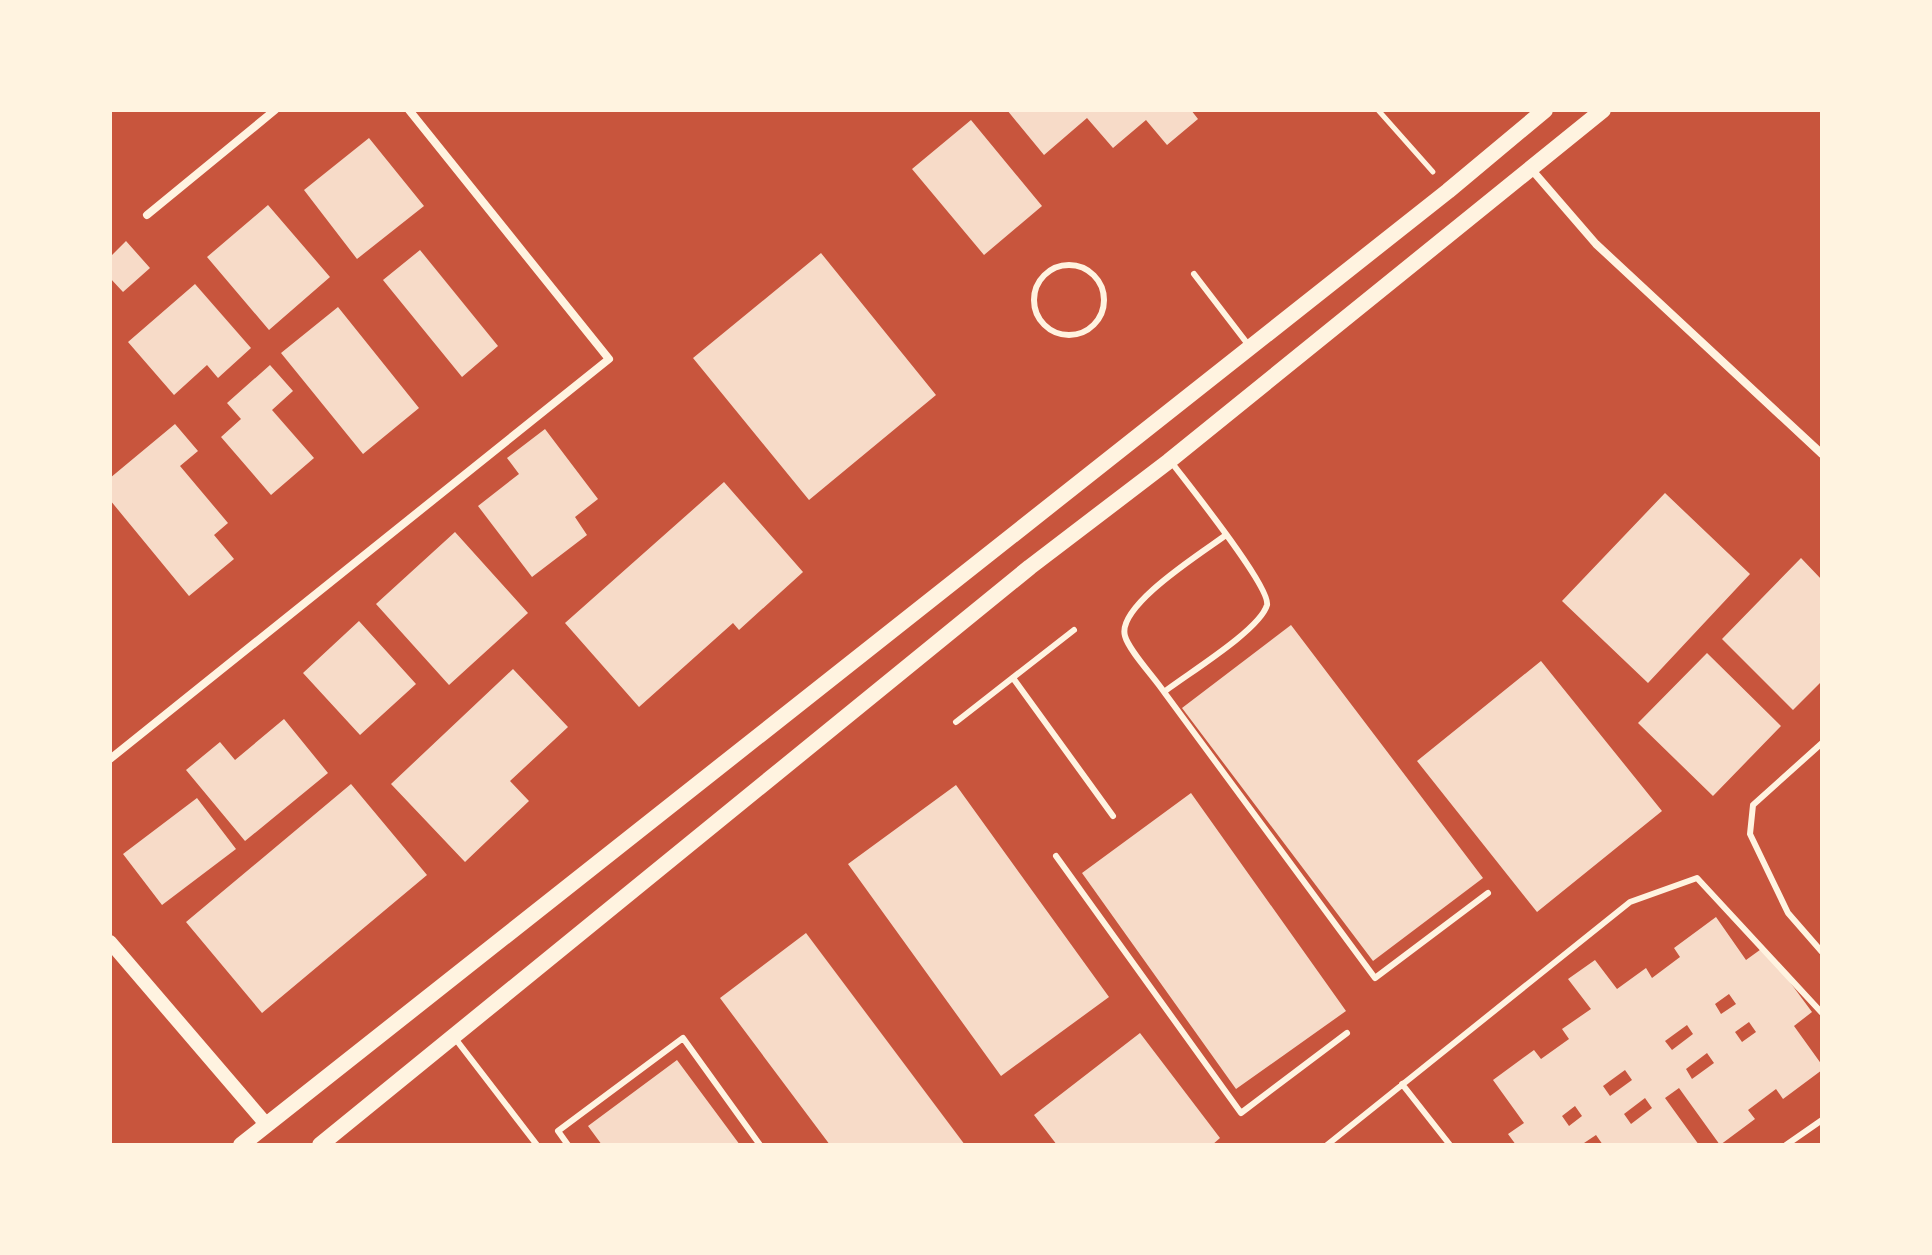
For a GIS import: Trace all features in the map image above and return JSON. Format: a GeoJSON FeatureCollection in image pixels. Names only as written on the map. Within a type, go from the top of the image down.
{"type":"FeatureCollection","features":[{"type":"Feature","properties":{"kind":"main road"},"geometry":{"type":"LineString","coordinates":[[241,1145],[1448,191],[1545,110]]}},
{"type":"Feature","properties":{"kind":"main road"},"geometry":{"type":"LineString","coordinates":[[320,1145],[883,690],[1030,567],[1169,461],[1603,110]]}},
{"type":"Feature","properties":{"kind":"street"},"geometry":{"type":"LineString","coordinates":[[147,215],[275,110]]}},
{"type":"Feature","properties":{"kind":"street"},"geometry":{"type":"LineString","coordinates":[[110,759],[609,359],[409,110]]}},
{"type":"Feature","properties":{"kind":"street"},"geometry":{"type":"LineString","coordinates":[[1532,170],[1596,244],[1822,454]]}},
{"type":"Feature","properties":{"kind":"street"},"geometry":{"type":"LineString","coordinates":[[110,942],[266,1124]]}},
{"type":"Feature","properties":{"kind":"lane"},"geometry":{"type":"LineString","coordinates":[[1062,265],[1086,269],[1096,276],[1104,298],[1098,320],[1091,328],[1070,335],[1049,330],[1041,322],[1033,300],[1042,277],[1062,265]]}},
{"type":"Feature","properties":{"kind":"lane"},"geometry":{"type":"LineString","coordinates":[[1194,274],[1250,347]]}},
{"type":"Feature","properties":{"kind":"lane"},"geometry":{"type":"LineString","coordinates":[[1164,692],[1258,621],[1267,604],[1266,591],[1169,461]]}},
{"type":"Feature","properties":{"kind":"lane"},"geometry":{"type":"LineString","coordinates":[[1226,535],[1140,600],[1125,621],[1125,637],[1164,692],[1375,978],[1488,893]]}},
{"type":"Feature","properties":{"kind":"lane"},"geometry":{"type":"LineString","coordinates":[[956,722],[1074,630]]}},
{"type":"Feature","properties":{"kind":"lane"},"geometry":{"type":"LineString","coordinates":[[1013,678],[1113,816]]}},
{"type":"Feature","properties":{"kind":"lane"},"geometry":{"type":"LineString","coordinates":[[1822,743],[1753,805],[1750,834],[1788,913],[1822,952]]}},
{"type":"Feature","properties":{"kind":"lane"},"geometry":{"type":"LineString","coordinates":[[1056,856],[1241,1113],[1347,1033]]}},
{"type":"Feature","properties":{"kind":"lane"},"geometry":{"type":"LineString","coordinates":[[1327,1145],[1630,902],[1697,878],[1822,1013]]}},
{"type":"Feature","properties":{"kind":"lane"},"geometry":{"type":"LineString","coordinates":[[453,1035],[537,1145]]}},
{"type":"Feature","properties":{"kind":"lane"},"geometry":{"type":"LineString","coordinates":[[568,1145],[558,1131],[683,1038],[760,1145]]}},
{"type":"Feature","properties":{"kind":"lane"},"geometry":{"type":"LineString","coordinates":[[1402,1084],[1450,1145]]}},
{"type":"Feature","properties":{"kind":"lane"},"geometry":{"type":"LineString","coordinates":[[1786,1145],[1822,1120]]}},
{"type":"Feature","properties":{"kind":"path"},"geometry":{"type":"LineString","coordinates":[[1378,110],[1448,191]]}},
{"type":"Feature","properties":{"kind":"building"},"geometry":{"type":"Polygon","coordinates":[[[1007,110],[1191,110],[1198,119],[1167,145],[1146,120],[1113,148],[1087,118],[1044,155],[1007,110]]]}},
{"type":"Feature","properties":{"kind":"building"},"geometry":{"type":"Polygon","coordinates":[[[971,120],[1042,206],[984,255],[912,169],[971,120]]]}},
{"type":"Feature","properties":{"kind":"building"},"geometry":{"type":"Polygon","coordinates":[[[369,138],[424,206],[357,259],[304,190],[369,138]]]}},
{"type":"Feature","properties":{"kind":"building"},"geometry":{"type":"Polygon","coordinates":[[[268,205],[330,277],[269,330],[207,257],[268,205]]]}},
{"type":"Feature","properties":{"kind":"building"},"geometry":{"type":"Polygon","coordinates":[[[126,241],[150,268],[123,292],[110,278],[110,257],[126,241]]]}},
{"type":"Feature","properties":{"kind":"building"},"geometry":{"type":"Polygon","coordinates":[[[420,250],[498,346],[462,377],[383,280],[420,250]]]}},
{"type":"Feature","properties":{"kind":"building"},"geometry":{"type":"Polygon","coordinates":[[[821,253],[936,395],[809,500],[693,358],[821,253]]]}},
{"type":"Feature","properties":{"kind":"building"},"geometry":{"type":"Polygon","coordinates":[[[195,284],[251,348],[218,378],[207,365],[174,395],[128,342],[195,284]]]}},
{"type":"Feature","properties":{"kind":"building"},"geometry":{"type":"Polygon","coordinates":[[[338,307],[419,408],[363,454],[281,353],[338,307]]]}},
{"type":"Feature","properties":{"kind":"building"},"geometry":{"type":"Polygon","coordinates":[[[270,365],[293,391],[272,410],[314,458],[271,495],[221,437],[241,419],[227,403],[270,365]]]}},
{"type":"Feature","properties":{"kind":"building"},"geometry":{"type":"Polygon","coordinates":[[[175,424],[198,451],[180,466],[228,523],[214,535],[234,559],[189,596],[110,500],[110,478],[175,424]]]}},
{"type":"Feature","properties":{"kind":"building"},"geometry":{"type":"Polygon","coordinates":[[[545,429],[598,499],[575,517],[587,535],[532,577],[478,506],[519,474],[507,458],[545,429]]]}},
{"type":"Feature","properties":{"kind":"building"},"geometry":{"type":"Polygon","coordinates":[[[724,482],[803,572],[739,630],[733,623],[639,707],[565,623],[724,482]]]}},
{"type":"Feature","properties":{"kind":"building"},"geometry":{"type":"Polygon","coordinates":[[[1665,493],[1750,574],[1648,683],[1562,601],[1665,493]]]}},
{"type":"Feature","properties":{"kind":"building"},"geometry":{"type":"Polygon","coordinates":[[[455,532],[528,613],[449,685],[376,604],[455,532]]]}},
{"type":"Feature","properties":{"kind":"building"},"geometry":{"type":"Polygon","coordinates":[[[1801,558],[1822,580],[1822,681],[1793,710],[1722,639],[1801,558]]]}},
{"type":"Feature","properties":{"kind":"building"},"geometry":{"type":"Polygon","coordinates":[[[359,621],[416,684],[360,735],[303,673],[359,621]]]}},
{"type":"Feature","properties":{"kind":"building"},"geometry":{"type":"Polygon","coordinates":[[[1291,625],[1483,878],[1373,961],[1182,708],[1291,625]]]}},
{"type":"Feature","properties":{"kind":"building"},"geometry":{"type":"Polygon","coordinates":[[[1707,653],[1781,726],[1713,796],[1638,723],[1707,653]]]}},
{"type":"Feature","properties":{"kind":"building"},"geometry":{"type":"Polygon","coordinates":[[[1541,661],[1662,811],[1537,912],[1417,761],[1541,661]]]}},
{"type":"Feature","properties":{"kind":"building"},"geometry":{"type":"Polygon","coordinates":[[[513,669],[568,727],[510,781],[529,801],[465,862],[391,784],[513,669]]]}},
{"type":"Feature","properties":{"kind":"building"},"geometry":{"type":"Polygon","coordinates":[[[284,719],[328,773],[245,841],[186,770],[220,742],[235,760],[284,719]]]}},
{"type":"Feature","properties":{"kind":"building"},"geometry":{"type":"Polygon","coordinates":[[[351,784],[427,875],[262,1013],[186,922],[351,784]]]}},
{"type":"Feature","properties":{"kind":"building"},"geometry":{"type":"Polygon","coordinates":[[[956,785],[1109,997],[1001,1076],[848,864],[956,785]]]}},
{"type":"Feature","properties":{"kind":"building"},"geometry":{"type":"Polygon","coordinates":[[[1191,793],[1346,1011],[1236,1089],[1082,873],[1191,793]]]}},
{"type":"Feature","properties":{"kind":"building"},"geometry":{"type":"Polygon","coordinates":[[[197,798],[236,849],[162,905],[123,854],[197,798]]]}},
{"type":"Feature","properties":{"kind":"building"},"geometry":{"type":"Polygon","coordinates":[[[1716,917],[1746,960],[1764,947],[1812,1012],[1794,1026],[1822,1065],[1822,1070],[1783,1099],[1776,1089],[1748,1110],[1755,1119],[1720,1145],[1679,1088],[1665,1098],[1699,1145],[1603,1145],[1596,1135],[1581,1145],[1516,1145],[1508,1134],[1524,1123],[1493,1080],[1534,1050],[1541,1059],[1569,1039],[1562,1029],[1591,1009],[1568,979],[1595,960],[1617,989],[1646,968],[1652,978],[1680,957],[1674,948],[1716,917]],[[1729,994],[1715,1004],[1721,1014],[1736,1004],[1729,994]],[[1749,1022],[1735,1032],[1742,1042],[1756,1032],[1749,1022]],[[1687,1025],[1665,1041],[1672,1050],[1693,1034],[1687,1025]],[[1707,1053],[1686,1069],[1692,1079],[1714,1063],[1707,1053]],[[1625,1070],[1603,1086],[1610,1096],[1632,1080],[1625,1070]],[[1645,1098],[1624,1114],[1631,1124],[1652,1108],[1645,1098]],[[1575,1106],[1562,1116],[1569,1126],[1582,1116],[1575,1106]]]}},
{"type":"Feature","properties":{"kind":"building"},"geometry":{"type":"Polygon","coordinates":[[[806,933],[965,1145],[830,1145],[720,998],[806,933]]]}},
{"type":"Feature","properties":{"kind":"building"},"geometry":{"type":"Polygon","coordinates":[[[1140,1033],[1220,1138],[1212,1145],[1057,1145],[1034,1115],[1140,1033]]]}},
{"type":"Feature","properties":{"kind":"building"},"geometry":{"type":"Polygon","coordinates":[[[677,1060],[740,1145],[602,1145],[588,1126],[677,1060]]]}}]}
